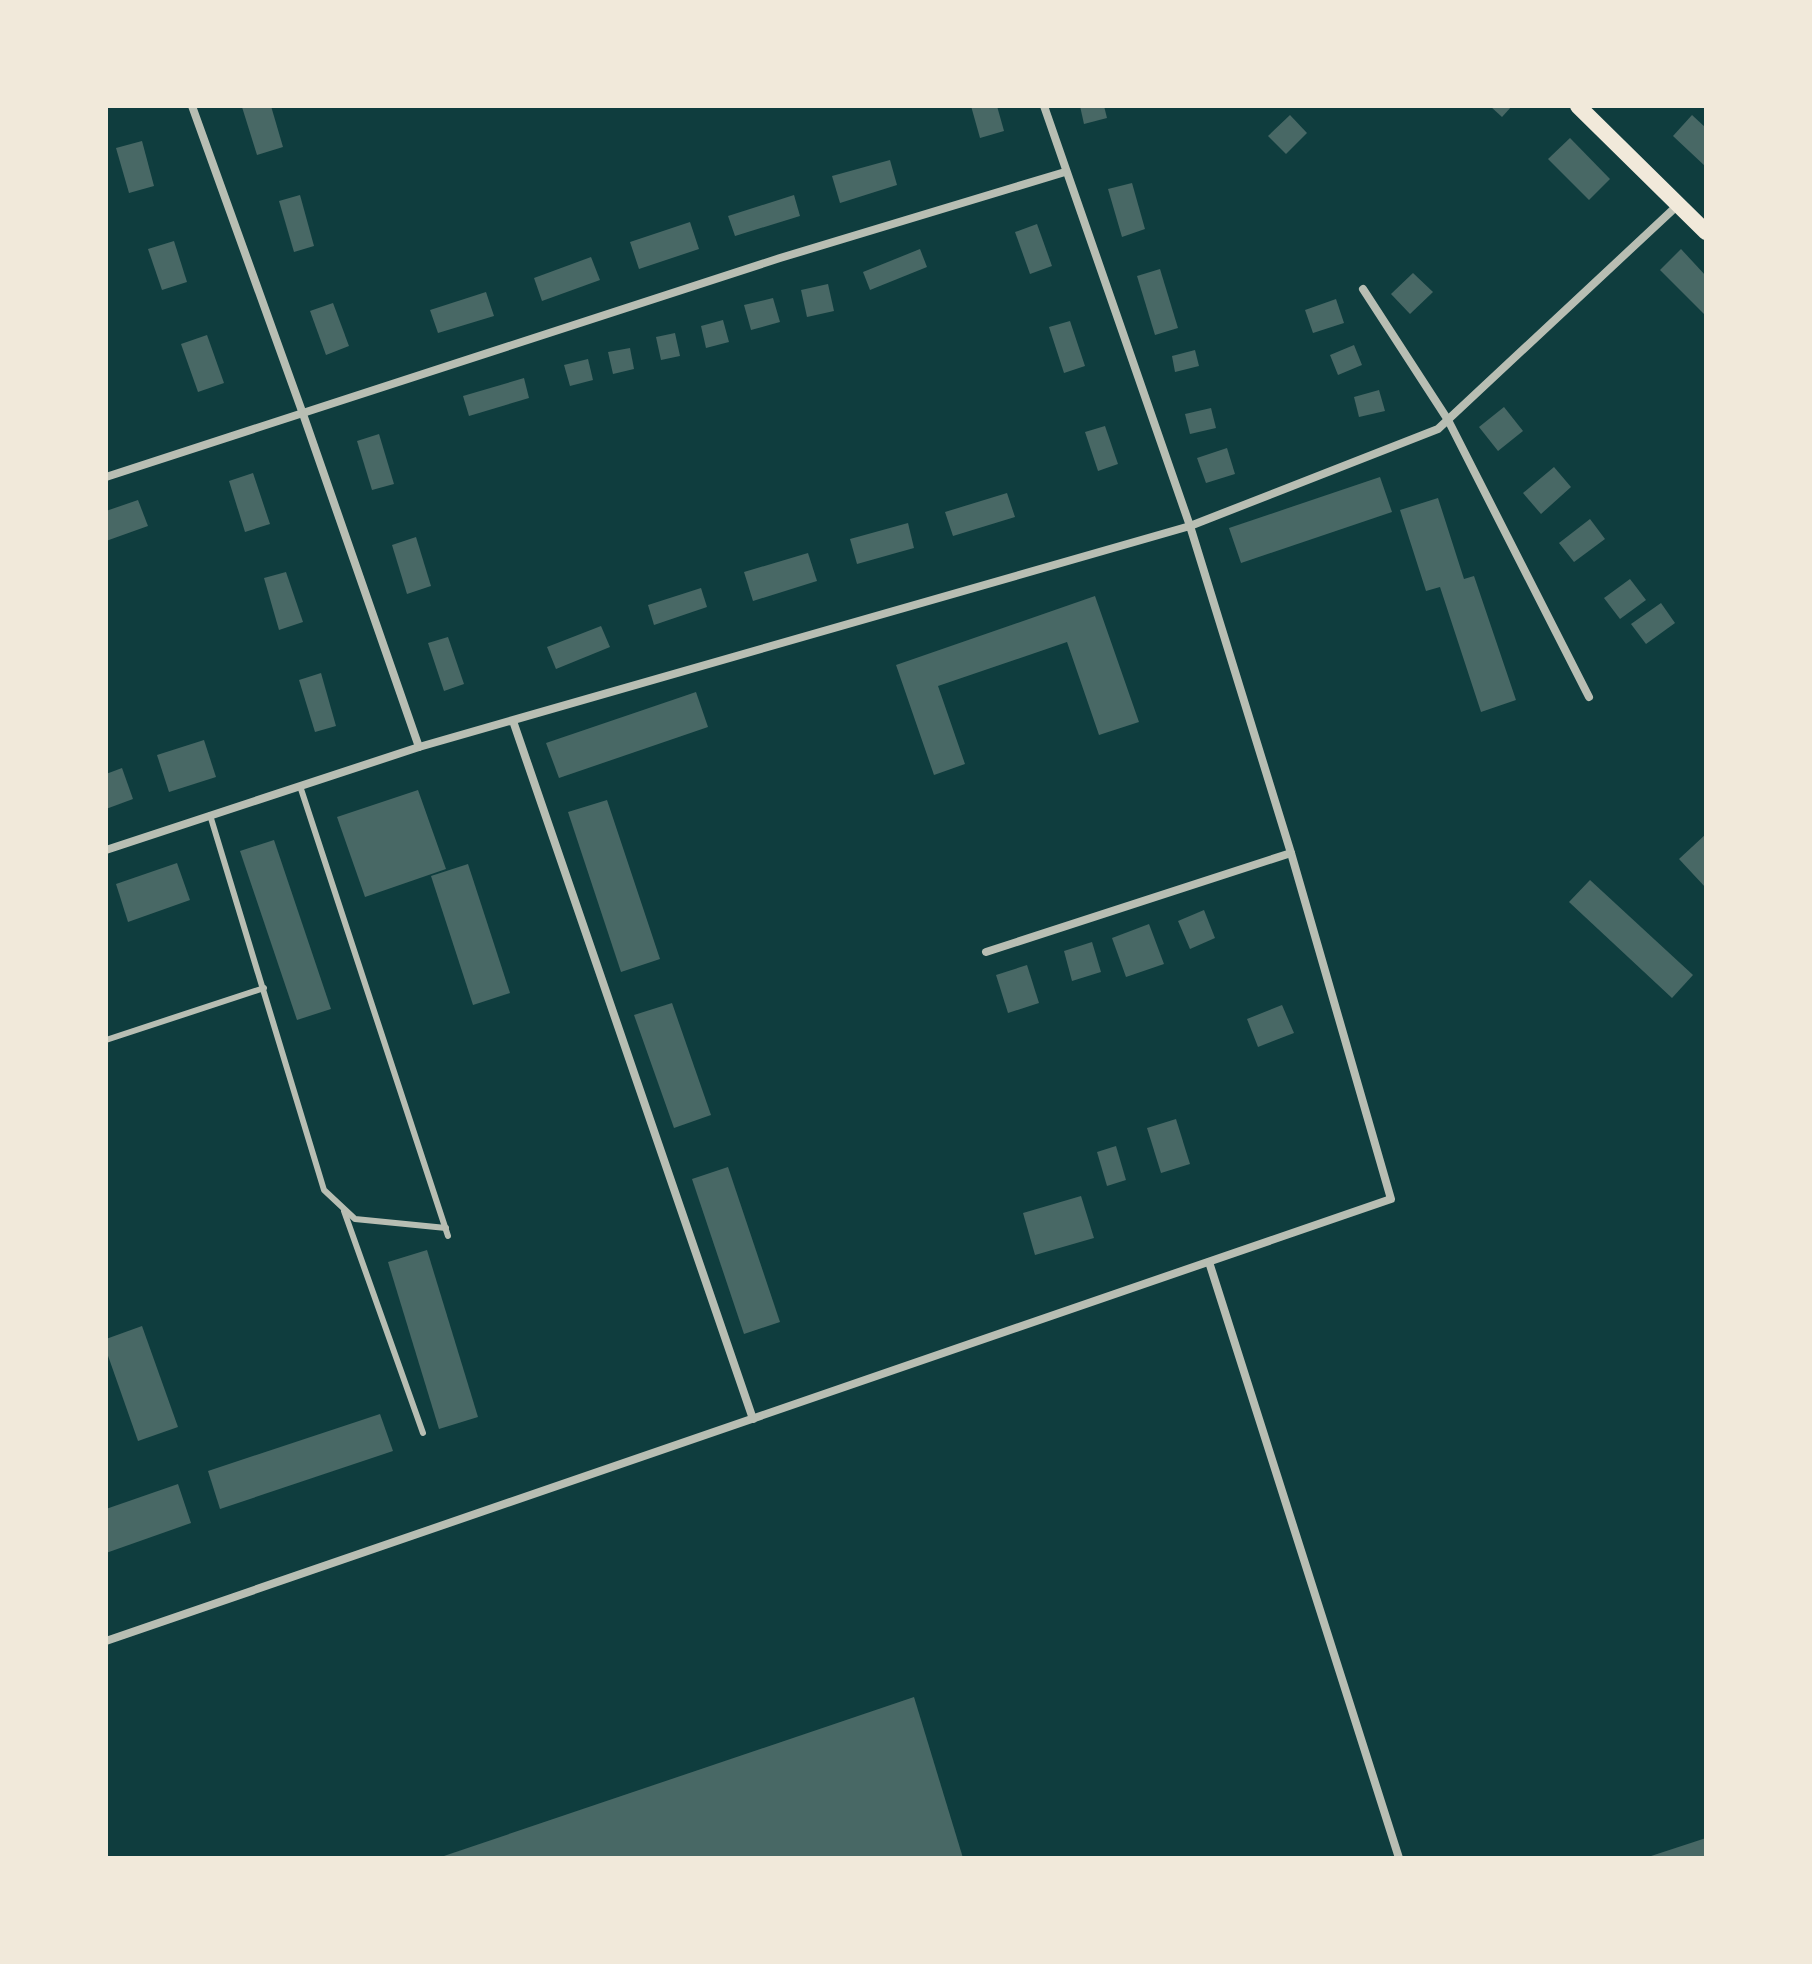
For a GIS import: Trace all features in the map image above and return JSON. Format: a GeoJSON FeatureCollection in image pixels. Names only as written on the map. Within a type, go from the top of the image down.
{"type":"FeatureCollection","features":[{"type":"Feature","properties":{"kind":"main road"},"geometry":{"type":"LineString","coordinates":[[1578,106],[1706,232]]}},
{"type":"Feature","properties":{"kind":"street"},"geometry":{"type":"LineString","coordinates":[[192,106],[419,747]]}},
{"type":"Feature","properties":{"kind":"street"},"geometry":{"type":"LineString","coordinates":[[106,1641],[1391,1199],[1291,853],[1190,526],[1044,106]]}},
{"type":"Feature","properties":{"kind":"street"},"geometry":{"type":"LineString","coordinates":[[106,477],[780,258],[1065,172]]}},
{"type":"Feature","properties":{"kind":"street"},"geometry":{"type":"LineString","coordinates":[[106,850],[419,747],[1190,526],[1438,429],[1679,204]]}},
{"type":"Feature","properties":{"kind":"street"},"geometry":{"type":"LineString","coordinates":[[1363,289],[1448,420],[1589,697]]}},
{"type":"Feature","properties":{"kind":"street"},"geometry":{"type":"LineString","coordinates":[[513,721],[753,1419]]}},
{"type":"Feature","properties":{"kind":"street"},"geometry":{"type":"LineString","coordinates":[[986,952],[1291,853]]}},
{"type":"Feature","properties":{"kind":"street"},"geometry":{"type":"LineString","coordinates":[[1209,1262],[1399,1858]]}},
{"type":"Feature","properties":{"kind":"lane"},"geometry":{"type":"LineString","coordinates":[[210,815],[324,1190],[355,1219],[447,1232],[300,786]]}},
{"type":"Feature","properties":{"kind":"lane"},"geometry":{"type":"LineString","coordinates":[[106,1040],[264,988]]}},
{"type":"Feature","properties":{"kind":"lane"},"geometry":{"type":"LineString","coordinates":[[343,1207],[423,1433]]}},
{"type":"Feature","properties":{"kind":"building"},"geometry":{"type":"Polygon","coordinates":[[[271,106],[283,147],[257,155],[242,107],[271,106]]]}},
{"type":"Feature","properties":{"kind":"building"},"geometry":{"type":"Polygon","coordinates":[[[971,106],[997,106],[1004,131],[980,138],[971,106]]]}},
{"type":"Feature","properties":{"kind":"building"},"geometry":{"type":"Polygon","coordinates":[[[1080,106],[1104,106],[1107,118],[1084,124],[1080,106]]]}},
{"type":"Feature","properties":{"kind":"building"},"geometry":{"type":"Polygon","coordinates":[[[1490,106],[1512,106],[1502,117],[1490,106]]]}},
{"type":"Feature","properties":{"kind":"building"},"geometry":{"type":"Polygon","coordinates":[[[1290,115],[1307,133],[1286,154],[1268,136],[1290,115]]]}},
{"type":"Feature","properties":{"kind":"building"},"geometry":{"type":"Polygon","coordinates":[[[1692,115],[1706,128],[1706,167],[1673,136],[1692,115]]]}},
{"type":"Feature","properties":{"kind":"building"},"geometry":{"type":"Polygon","coordinates":[[[1570,138],[1610,179],[1589,200],[1548,159],[1570,138]]]}},
{"type":"Feature","properties":{"kind":"building"},"geometry":{"type":"Polygon","coordinates":[[[142,141],[154,186],[129,193],[116,148],[142,141]]]}},
{"type":"Feature","properties":{"kind":"building"},"geometry":{"type":"Polygon","coordinates":[[[890,160],[897,185],[840,203],[832,176],[890,160]]]}},
{"type":"Feature","properties":{"kind":"building"},"geometry":{"type":"Polygon","coordinates":[[[1132,183],[1145,229],[1122,237],[1108,189],[1132,183]]]}},
{"type":"Feature","properties":{"kind":"building"},"geometry":{"type":"Polygon","coordinates":[[[300,195],[314,246],[294,252],[279,201],[300,195]]]}},
{"type":"Feature","properties":{"kind":"building"},"geometry":{"type":"Polygon","coordinates":[[[794,195],[800,216],[735,236],[728,216],[794,195]]]}},
{"type":"Feature","properties":{"kind":"building"},"geometry":{"type":"Polygon","coordinates":[[[690,222],[699,249],[639,269],[630,242],[690,222]]]}},
{"type":"Feature","properties":{"kind":"building"},"geometry":{"type":"Polygon","coordinates":[[[1037,224],[1052,266],[1030,274],[1015,232],[1037,224]]]}},
{"type":"Feature","properties":{"kind":"building"},"geometry":{"type":"Polygon","coordinates":[[[174,241],[187,282],[162,290],[148,249],[174,241]]]}},
{"type":"Feature","properties":{"kind":"building"},"geometry":{"type":"Polygon","coordinates":[[[920,249],[927,267],[870,290],[863,272],[920,249]]]}},
{"type":"Feature","properties":{"kind":"building"},"geometry":{"type":"Polygon","coordinates":[[[1681,249],[1706,276],[1706,316],[1660,270],[1681,249]]]}},
{"type":"Feature","properties":{"kind":"building"},"geometry":{"type":"Polygon","coordinates":[[[591,257],[600,280],[542,301],[534,278],[591,257]]]}},
{"type":"Feature","properties":{"kind":"building"},"geometry":{"type":"Polygon","coordinates":[[[1160,269],[1178,328],[1155,335],[1137,276],[1160,269]]]}},
{"type":"Feature","properties":{"kind":"building"},"geometry":{"type":"Polygon","coordinates":[[[1413,273],[1433,292],[1410,314],[1391,294],[1413,273]]]}},
{"type":"Feature","properties":{"kind":"building"},"geometry":{"type":"Polygon","coordinates":[[[828,284],[834,311],[807,317],[801,290],[828,284]]]}},
{"type":"Feature","properties":{"kind":"building"},"geometry":{"type":"Polygon","coordinates":[[[486,292],[494,316],[438,333],[430,310],[486,292]]]}},
{"type":"Feature","properties":{"kind":"building"},"geometry":{"type":"Polygon","coordinates":[[[773,298],[780,322],[751,330],[744,305],[773,298]]]}},
{"type":"Feature","properties":{"kind":"building"},"geometry":{"type":"Polygon","coordinates":[[[1336,299],[1344,323],[1313,333],[1305,310],[1336,299]]]}},
{"type":"Feature","properties":{"kind":"building"},"geometry":{"type":"Polygon","coordinates":[[[333,303],[349,346],[326,355],[310,311],[333,303]]]}},
{"type":"Feature","properties":{"kind":"building"},"geometry":{"type":"Polygon","coordinates":[[[723,320],[729,342],[706,348],[701,326],[723,320]]]}},
{"type":"Feature","properties":{"kind":"building"},"geometry":{"type":"Polygon","coordinates":[[[1070,321],[1085,366],[1064,373],[1049,327],[1070,321]]]}},
{"type":"Feature","properties":{"kind":"building"},"geometry":{"type":"Polygon","coordinates":[[[675,333],[680,356],[661,360],[656,337],[675,333]]]}},
{"type":"Feature","properties":{"kind":"building"},"geometry":{"type":"Polygon","coordinates":[[[207,335],[224,383],[198,392],[181,344],[207,335]]]}},
{"type":"Feature","properties":{"kind":"building"},"geometry":{"type":"Polygon","coordinates":[[[1354,345],[1362,365],[1338,375],[1330,355],[1354,345]]]}},
{"type":"Feature","properties":{"kind":"building"},"geometry":{"type":"Polygon","coordinates":[[[630,348],[634,369],[613,374],[608,352],[630,348]]]}},
{"type":"Feature","properties":{"kind":"building"},"geometry":{"type":"Polygon","coordinates":[[[1195,350],[1199,366],[1175,372],[1172,356],[1195,350]]]}},
{"type":"Feature","properties":{"kind":"building"},"geometry":{"type":"Polygon","coordinates":[[[588,359],[593,380],[570,386],[564,365],[588,359]]]}},
{"type":"Feature","properties":{"kind":"building"},"geometry":{"type":"Polygon","coordinates":[[[524,378],[529,398],[469,416],[463,396],[524,378]]]}},
{"type":"Feature","properties":{"kind":"building"},"geometry":{"type":"Polygon","coordinates":[[[1379,390],[1385,411],[1359,417],[1354,397],[1379,390]]]}},
{"type":"Feature","properties":{"kind":"building"},"geometry":{"type":"Polygon","coordinates":[[[1504,407],[1523,431],[1498,451],[1479,427],[1504,407]]]}},
{"type":"Feature","properties":{"kind":"building"},"geometry":{"type":"Polygon","coordinates":[[[1211,408],[1216,428],[1190,434],[1185,414],[1211,408]]]}},
{"type":"Feature","properties":{"kind":"building"},"geometry":{"type":"Polygon","coordinates":[[[1105,426],[1118,464],[1098,471],[1085,432],[1105,426]]]}},
{"type":"Feature","properties":{"kind":"building"},"geometry":{"type":"Polygon","coordinates":[[[379,434],[394,484],[372,490],[357,441],[379,434]]]}},
{"type":"Feature","properties":{"kind":"building"},"geometry":{"type":"Polygon","coordinates":[[[1227,448],[1235,474],[1206,483],[1197,458],[1227,448]]]}},
{"type":"Feature","properties":{"kind":"building"},"geometry":{"type":"Polygon","coordinates":[[[1554,467],[1571,487],[1541,514],[1523,493],[1554,467]]]}},
{"type":"Feature","properties":{"kind":"building"},"geometry":{"type":"Polygon","coordinates":[[[253,473],[270,524],[245,532],[229,481],[253,473]]]}},
{"type":"Feature","properties":{"kind":"building"},"geometry":{"type":"Polygon","coordinates":[[[1380,477],[1392,512],[1241,563],[1229,528],[1380,477]]]}},
{"type":"Feature","properties":{"kind":"building"},"geometry":{"type":"Polygon","coordinates":[[[1007,493],[1015,517],[953,536],[945,512],[1007,493]]]}},
{"type":"Feature","properties":{"kind":"building"},"geometry":{"type":"Polygon","coordinates":[[[1438,498],[1464,579],[1474,576],[1516,700],[1481,712],[1440,587],[1426,591],[1400,510],[1438,498]]]}},
{"type":"Feature","properties":{"kind":"building"},"geometry":{"type":"Polygon","coordinates":[[[138,500],[148,526],[106,541],[106,511],[138,500]]]}},
{"type":"Feature","properties":{"kind":"building"},"geometry":{"type":"Polygon","coordinates":[[[1590,519],[1605,539],[1574,562],[1559,543],[1590,519]]]}},
{"type":"Feature","properties":{"kind":"building"},"geometry":{"type":"Polygon","coordinates":[[[908,523],[914,548],[857,564],[850,539],[908,523]]]}},
{"type":"Feature","properties":{"kind":"building"},"geometry":{"type":"Polygon","coordinates":[[[416,537],[431,586],[407,594],[392,545],[416,537]]]}},
{"type":"Feature","properties":{"kind":"building"},"geometry":{"type":"Polygon","coordinates":[[[808,553],[817,581],[753,601],[744,572],[808,553]]]}},
{"type":"Feature","properties":{"kind":"building"},"geometry":{"type":"Polygon","coordinates":[[[286,572],[303,622],[279,630],[264,578],[286,572]]]}},
{"type":"Feature","properties":{"kind":"building"},"geometry":{"type":"Polygon","coordinates":[[[1630,579],[1646,600],[1620,619],[1604,598],[1630,579]]]}},
{"type":"Feature","properties":{"kind":"building"},"geometry":{"type":"Polygon","coordinates":[[[701,588],[707,607],[654,625],[648,605],[701,588]]]}},
{"type":"Feature","properties":{"kind":"building"},"geometry":{"type":"Polygon","coordinates":[[[1095,596],[1139,722],[1099,735],[1067,642],[938,686],[965,764],[934,775],[896,665],[1095,596]]]}},
{"type":"Feature","properties":{"kind":"building"},"geometry":{"type":"Polygon","coordinates":[[[1661,603],[1675,623],[1646,644],[1631,624],[1661,603]]]}},
{"type":"Feature","properties":{"kind":"building"},"geometry":{"type":"Polygon","coordinates":[[[601,626],[610,647],[556,669],[547,647],[601,626]]]}},
{"type":"Feature","properties":{"kind":"building"},"geometry":{"type":"Polygon","coordinates":[[[448,637],[464,684],[444,691],[428,643],[448,637]]]}},
{"type":"Feature","properties":{"kind":"building"},"geometry":{"type":"Polygon","coordinates":[[[321,673],[336,726],[315,732],[299,680],[321,673]]]}},
{"type":"Feature","properties":{"kind":"building"},"geometry":{"type":"Polygon","coordinates":[[[696,692],[708,727],[559,778],[546,743],[696,692]]]}},
{"type":"Feature","properties":{"kind":"building"},"geometry":{"type":"Polygon","coordinates":[[[204,740],[216,777],[169,792],[157,755],[204,740]]]}},
{"type":"Feature","properties":{"kind":"building"},"geometry":{"type":"Polygon","coordinates":[[[122,768],[133,799],[106,809],[106,774],[122,768]]]}},
{"type":"Feature","properties":{"kind":"building"},"geometry":{"type":"Polygon","coordinates":[[[418,790],[446,869],[365,897],[337,817],[418,790]]]}},
{"type":"Feature","properties":{"kind":"building"},"geometry":{"type":"Polygon","coordinates":[[[607,800],[660,959],[621,972],[568,812],[607,800]]]}},
{"type":"Feature","properties":{"kind":"building"},"geometry":{"type":"Polygon","coordinates":[[[1706,834],[1706,888],[1679,859],[1706,834]]]}},
{"type":"Feature","properties":{"kind":"building"},"geometry":{"type":"Polygon","coordinates":[[[274,840],[331,1009],[297,1020],[240,851],[274,840]]]}},
{"type":"Feature","properties":{"kind":"building"},"geometry":{"type":"Polygon","coordinates":[[[177,863],[190,900],[128,922],[116,884],[177,863]]]}},
{"type":"Feature","properties":{"kind":"building"},"geometry":{"type":"Polygon","coordinates":[[[468,864],[510,993],[473,1005],[431,876],[468,864]]]}},
{"type":"Feature","properties":{"kind":"building"},"geometry":{"type":"Polygon","coordinates":[[[1590,880],[1693,975],[1672,998],[1569,902],[1590,880]]]}},
{"type":"Feature","properties":{"kind":"building"},"geometry":{"type":"Polygon","coordinates":[[[1204,910],[1215,938],[1190,949],[1178,921],[1204,910]]]}},
{"type":"Feature","properties":{"kind":"building"},"geometry":{"type":"Polygon","coordinates":[[[1149,924],[1164,964],[1126,977],[1112,938],[1149,924]]]}},
{"type":"Feature","properties":{"kind":"building"},"geometry":{"type":"Polygon","coordinates":[[[1092,942],[1101,972],[1072,981],[1064,951],[1092,942]]]}},
{"type":"Feature","properties":{"kind":"building"},"geometry":{"type":"Polygon","coordinates":[[[1027,965],[1039,1003],[1008,1013],[996,975],[1027,965]]]}},
{"type":"Feature","properties":{"kind":"building"},"geometry":{"type":"Polygon","coordinates":[[[672,1003],[711,1115],[674,1128],[634,1015],[672,1003]]]}},
{"type":"Feature","properties":{"kind":"building"},"geometry":{"type":"Polygon","coordinates":[[[1282,1005],[1294,1033],[1258,1047],[1247,1019],[1282,1005]]]}},
{"type":"Feature","properties":{"kind":"building"},"geometry":{"type":"Polygon","coordinates":[[[1176,1119],[1190,1164],[1161,1173],[1147,1128],[1176,1119]]]}},
{"type":"Feature","properties":{"kind":"building"},"geometry":{"type":"Polygon","coordinates":[[[1116,1146],[1126,1180],[1107,1186],[1097,1152],[1116,1146]]]}},
{"type":"Feature","properties":{"kind":"building"},"geometry":{"type":"Polygon","coordinates":[[[728,1167],[780,1322],[744,1334],[692,1179],[728,1167]]]}},
{"type":"Feature","properties":{"kind":"building"},"geometry":{"type":"Polygon","coordinates":[[[1081,1196],[1094,1238],[1035,1255],[1023,1213],[1081,1196]]]}},
{"type":"Feature","properties":{"kind":"building"},"geometry":{"type":"Polygon","coordinates":[[[427,1250],[478,1417],[439,1429],[388,1262],[427,1250]]]}},
{"type":"Feature","properties":{"kind":"building"},"geometry":{"type":"Polygon","coordinates":[[[142,1326],[178,1427],[138,1441],[106,1350],[106,1339],[142,1326]]]}},
{"type":"Feature","properties":{"kind":"building"},"geometry":{"type":"Polygon","coordinates":[[[380,1414],[393,1451],[220,1509],[208,1471],[380,1414]]]}},
{"type":"Feature","properties":{"kind":"building"},"geometry":{"type":"Polygon","coordinates":[[[178,1484],[191,1523],[106,1553],[106,1509],[178,1484]]]}},
{"type":"Feature","properties":{"kind":"building"},"geometry":{"type":"Polygon","coordinates":[[[914,1697],[963,1858],[441,1858],[441,1857],[914,1697]]]}},
{"type":"Feature","properties":{"kind":"building"},"geometry":{"type":"Polygon","coordinates":[[[1706,1838],[1706,1858],[1648,1858],[1648,1857],[1706,1838]]]}}]}
